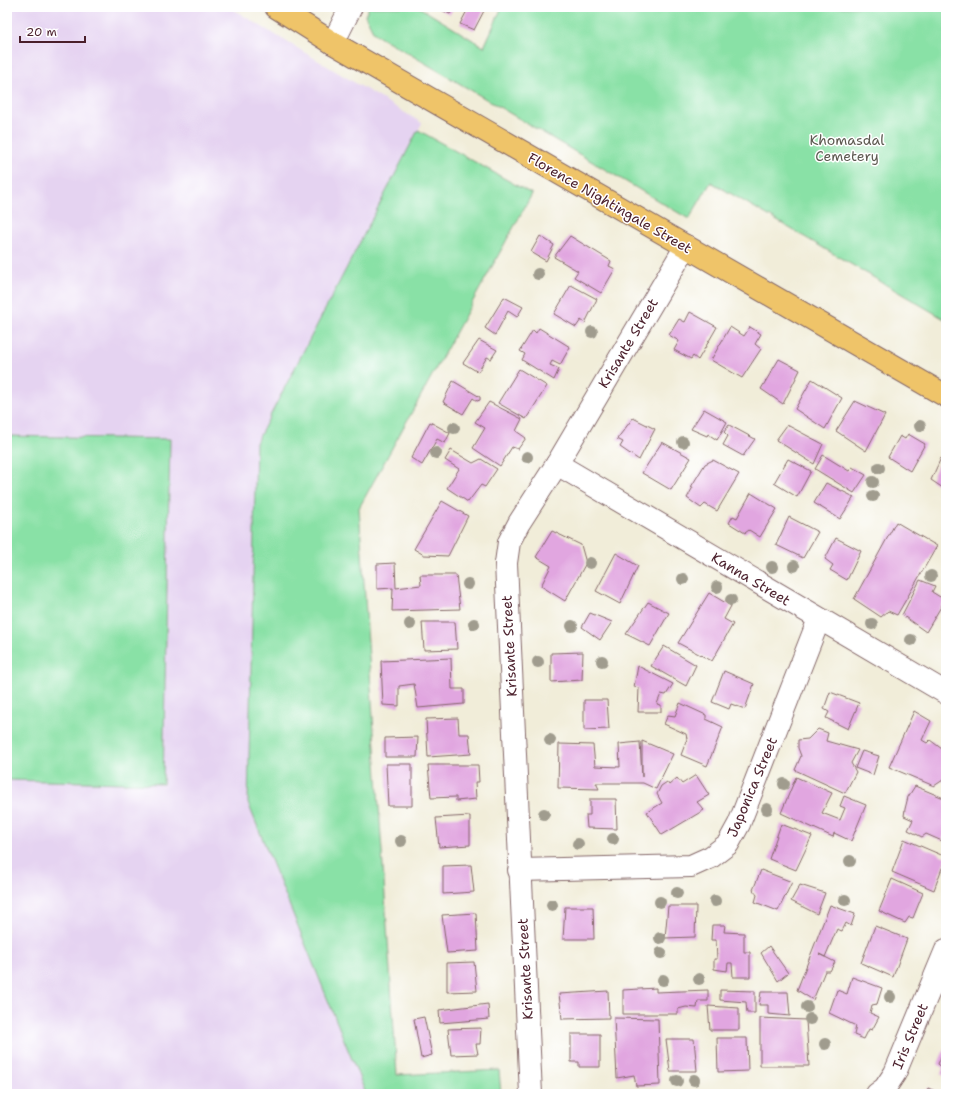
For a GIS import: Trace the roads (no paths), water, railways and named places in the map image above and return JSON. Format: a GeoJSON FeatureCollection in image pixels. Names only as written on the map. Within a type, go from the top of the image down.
{"type":"FeatureCollection","features":[{"type":"Feature","properties":{"kind":"main road","name":"Florence Nightingale Street"},"geometry":{"type":"LineString","coordinates":[[276,7],[333,43],[946,396]]}},
{"type":"Feature","properties":{"kind":"street"},"geometry":{"type":"LineString","coordinates":[[333,43],[351,7]]}},
{"type":"Feature","properties":{"kind":"street","name":"Krisante Street"},"geometry":{"type":"LineString","coordinates":[[531,1094],[519,870],[506,563],[509,542],[686,246]]}},
{"type":"Feature","properties":{"kind":"street","name":"Kanna Street"},"geometry":{"type":"LineString","coordinates":[[557,464],[946,693]]}},
{"type":"Feature","properties":{"kind":"street","name":"Japonica Street"},"geometry":{"type":"LineString","coordinates":[[519,870],[691,866],[711,857],[728,844],[739,824],[819,619]]}},
{"type":"Feature","properties":{"kind":"street","name":"Iris Street"},"geometry":{"type":"LineString","coordinates":[[877,1094],[885,1088],[895,1073],[946,950]]}},
{"type":"Feature","properties":{"kind":"park label","name":"Khomasdal Cemetery"},"geometry":{"type":"Point","coordinates":[847,148]}}]}
